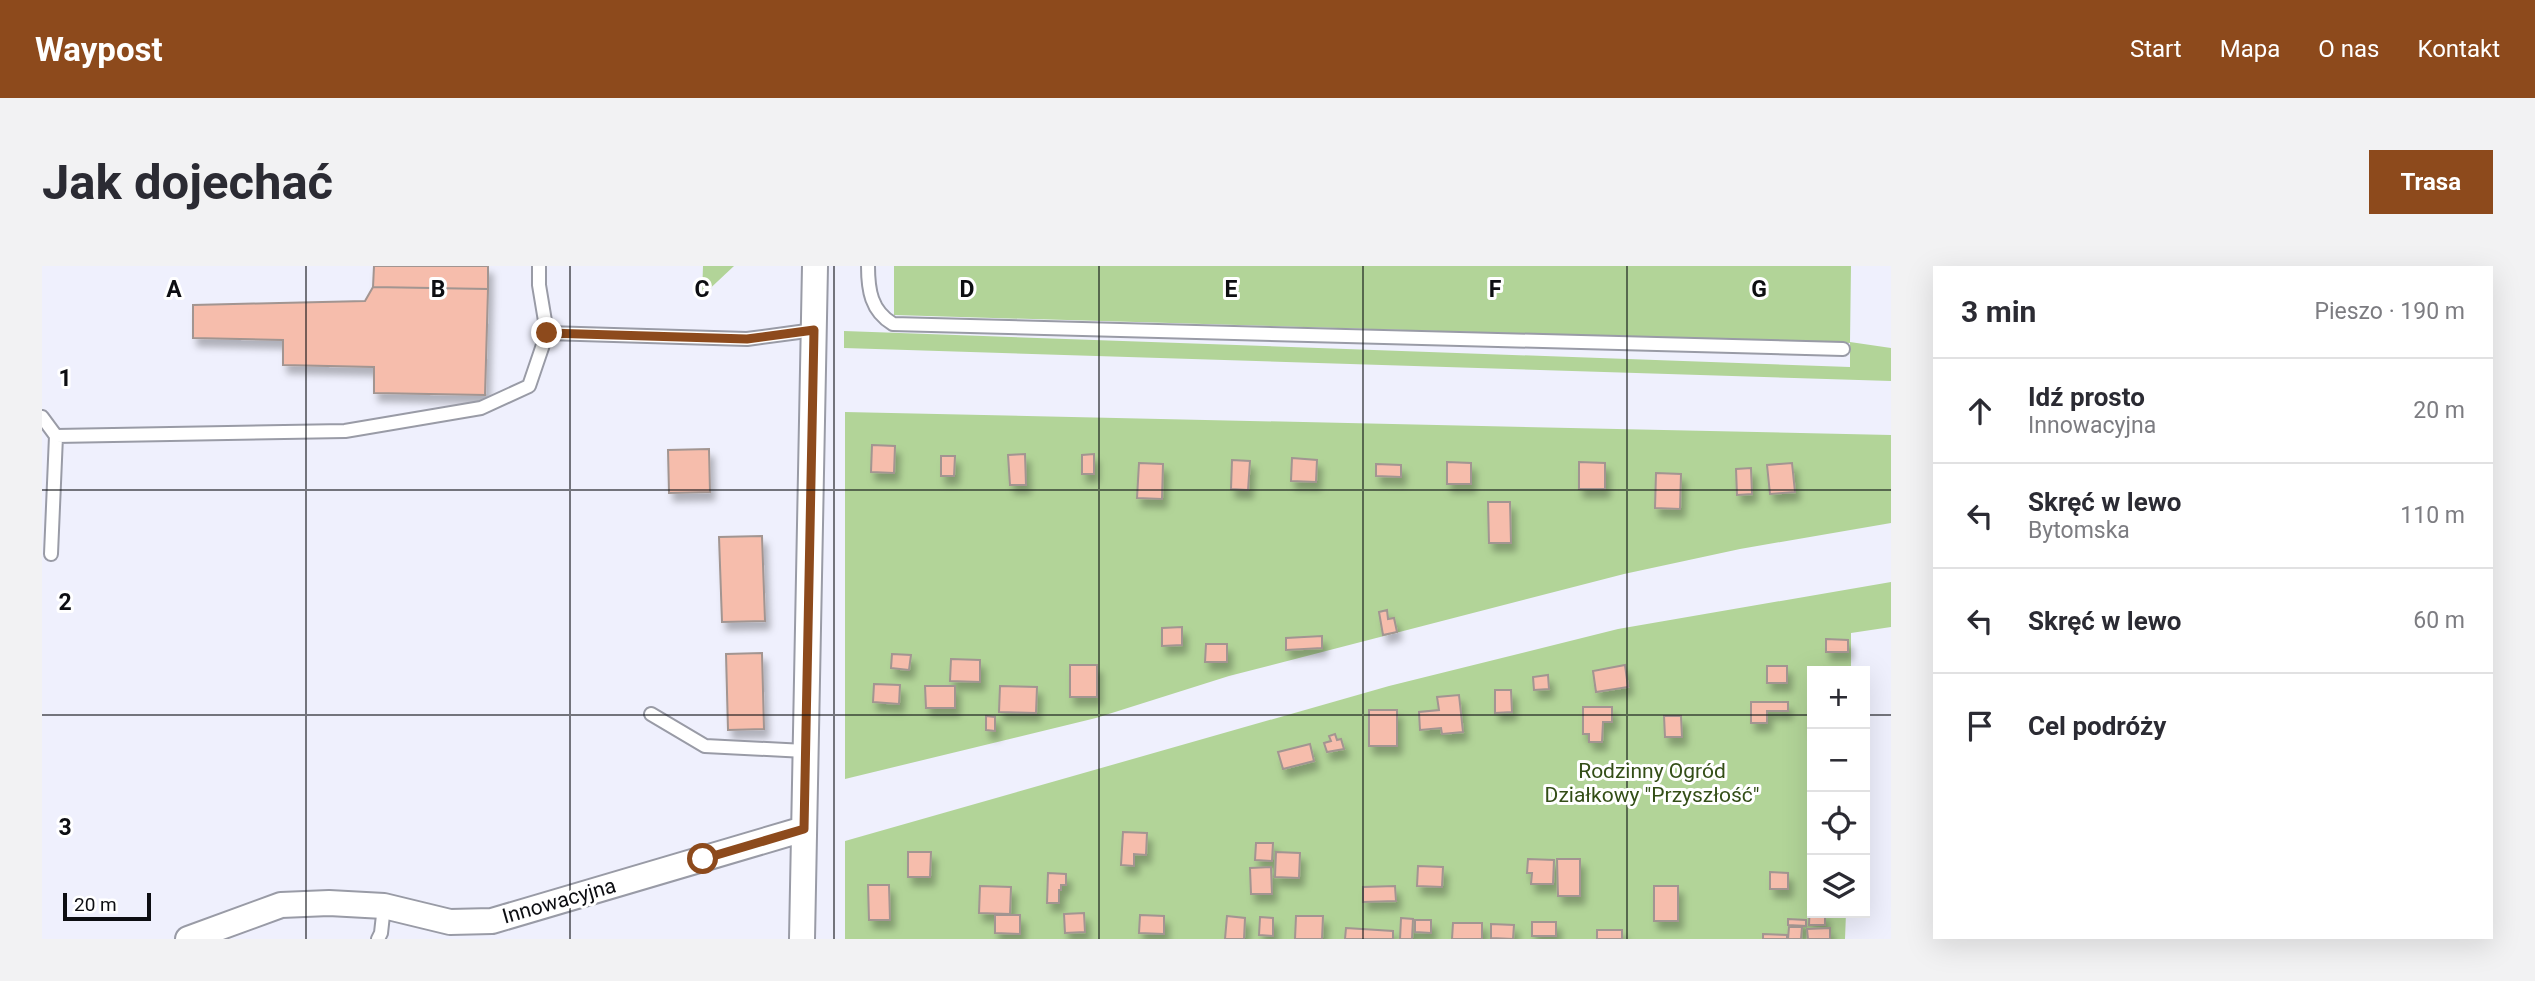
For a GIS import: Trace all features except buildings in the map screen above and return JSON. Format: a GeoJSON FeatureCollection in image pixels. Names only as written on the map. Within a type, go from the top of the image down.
{"type":"FeatureCollection","features":[{"type":"Feature","properties":{"kind":"street"},"geometry":{"type":"LineString","coordinates":[[802,939],[815,266]]}},
{"type":"Feature","properties":{"kind":"street","name":"Innowacyjna"},"geometry":{"type":"LineString","coordinates":[[188,939],[281,905],[329,903],[384,906],[450,922],[492,921],[804,829]]}},
{"type":"Feature","properties":{"kind":"lane"},"geometry":{"type":"LineString","coordinates":[[56,436],[345,431],[481,408],[529,386],[547,333],[539,285],[539,266]]}},
{"type":"Feature","properties":{"kind":"lane"},"geometry":{"type":"LineString","coordinates":[[867,266],[868,284],[874,306],[882,317],[893,324],[1843,349]]}},
{"type":"Feature","properties":{"kind":"lane"},"geometry":{"type":"LineString","coordinates":[[547,333],[747,339],[814,330]]}},
{"type":"Feature","properties":{"kind":"lane"},"geometry":{"type":"LineString","coordinates":[[42,417],[56,436],[51,554]]}},
{"type":"Feature","properties":{"kind":"lane"},"geometry":{"type":"LineString","coordinates":[[651,714],[705,746],[805,751]]}},
{"type":"Feature","properties":{"kind":"lane"},"geometry":{"type":"LineString","coordinates":[[378,939],[384,906]]}},
{"type":"Feature","properties":{"kind":"green space"},"geometry":{"type":"Polygon","coordinates":[[[703,266],[734,266],[702,296],[703,266]]]}},
{"type":"Feature","properties":{"kind":"green space"},"geometry":{"type":"Polygon","coordinates":[[[894,266],[1851,266],[1850,342],[1891,348],[1891,381],[844,348],[844,331],[1850,367],[1850,343],[894,315],[894,266]]]}},
{"type":"Feature","properties":{"kind":"green space"},"geometry":{"type":"Polygon","coordinates":[[[845,412],[1891,435],[1891,523],[1740,549],[1624,574],[1229,676],[1096,718],[845,779],[845,412]]]}},
{"type":"Feature","properties":{"kind":"green space","name":"Rodzinny Ogród Działkowy \"Przyszłość\""},"geometry":{"type":"Polygon","coordinates":[[[1891,582],[1891,627],[1851,633],[1851,666],[1807,666],[1807,918],[1846,918],[1845,939],[845,939],[845,841],[1389,686],[1618,629],[1891,582]]]}},
{"type":"Feature","properties":{"kind":"route"},"geometry":{"type":"LineString","coordinates":[[547,333],[747,339],[814,330],[804,829],[703,859]]}}]}
